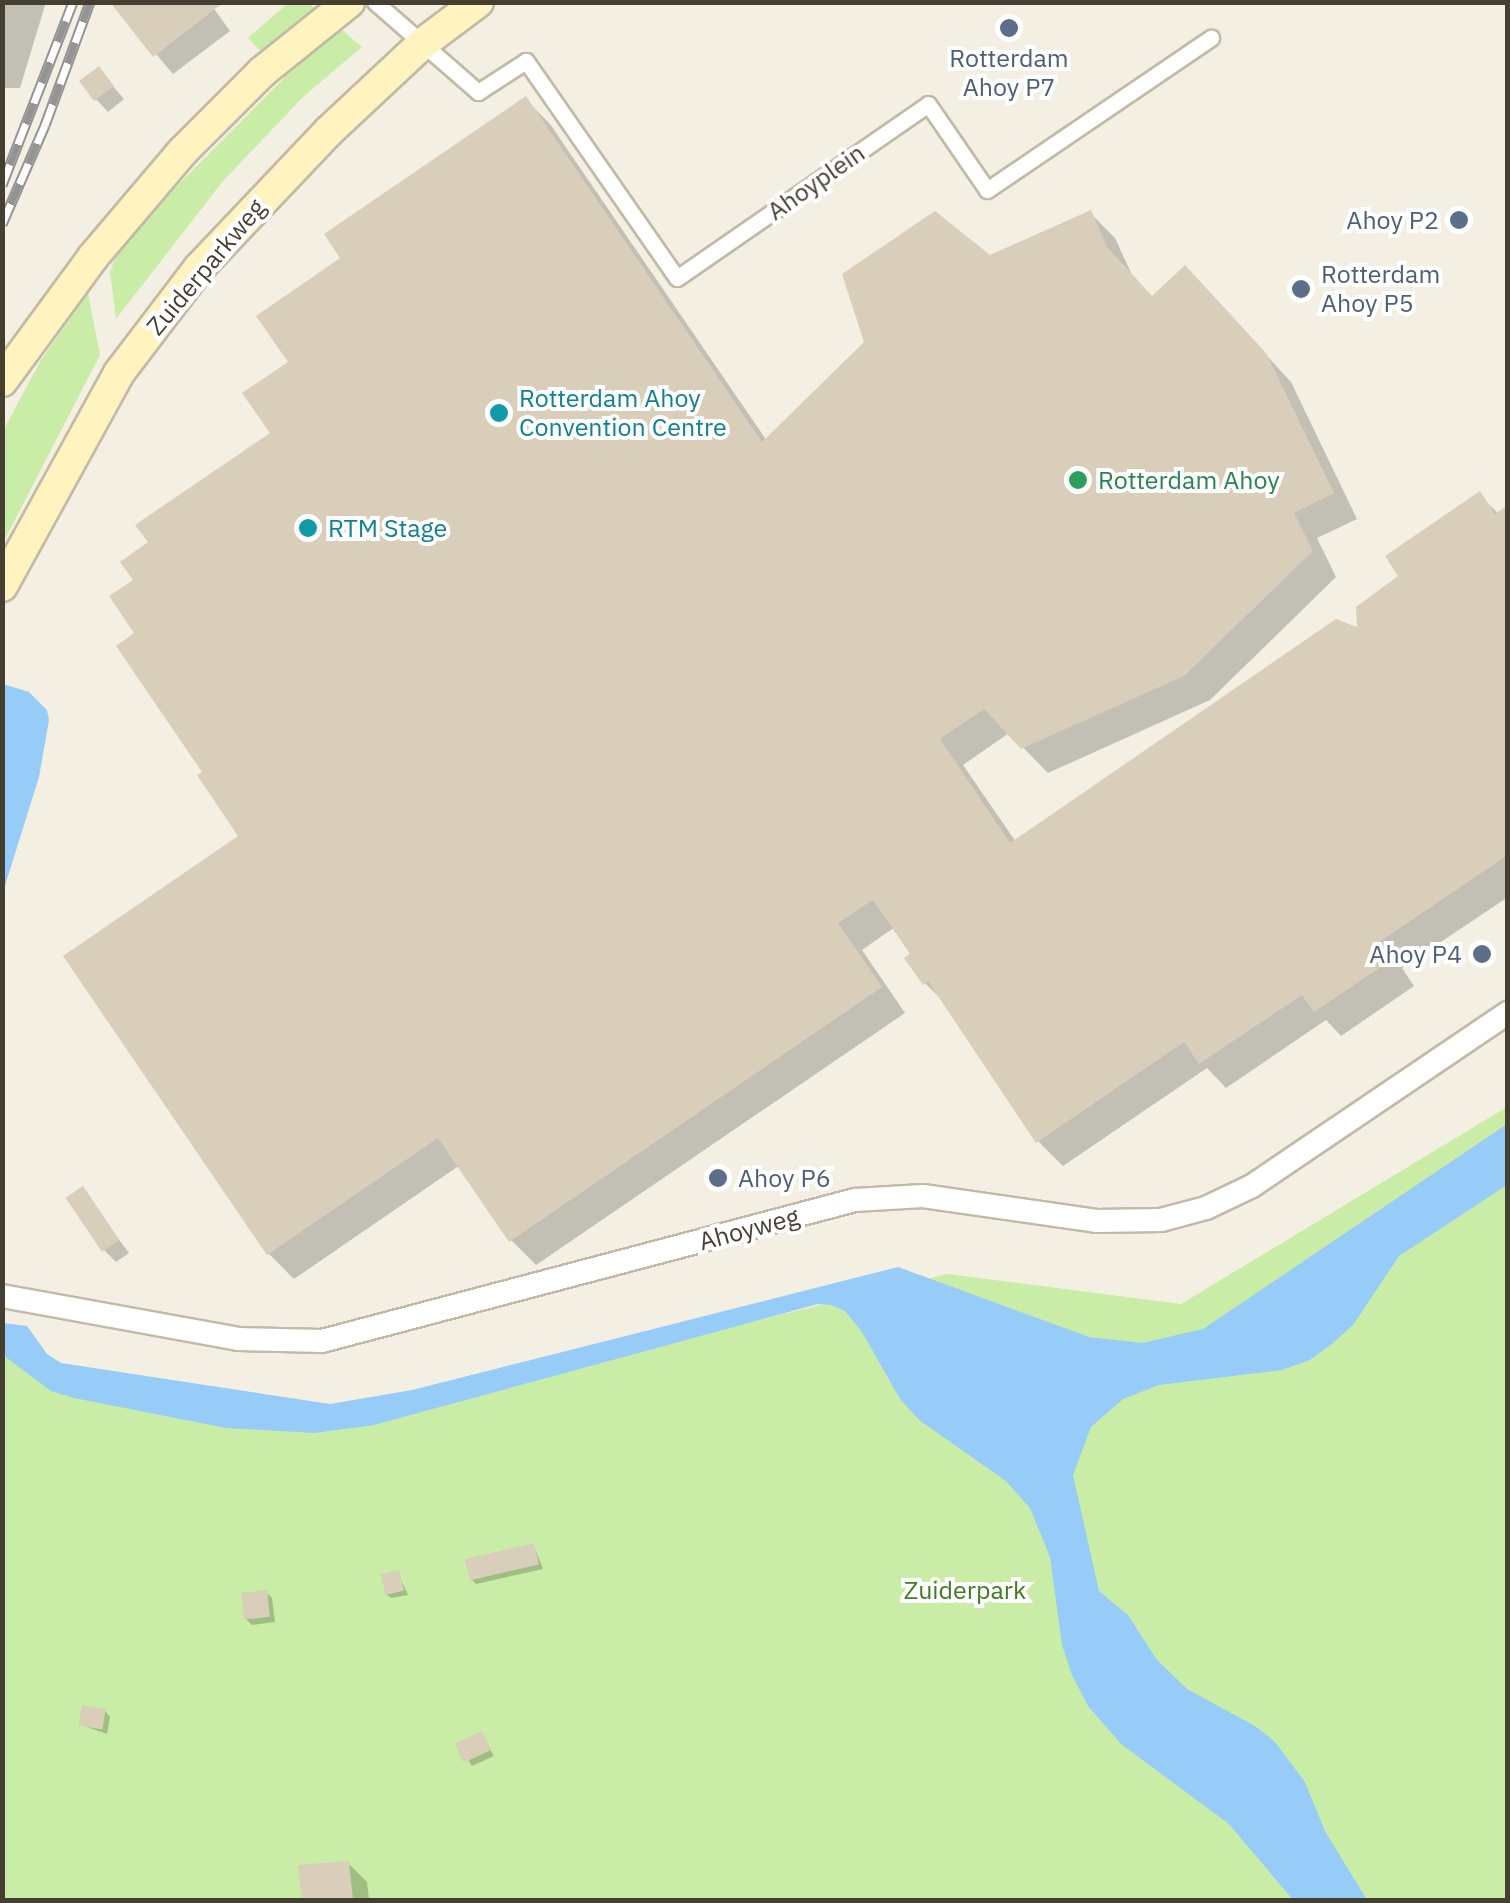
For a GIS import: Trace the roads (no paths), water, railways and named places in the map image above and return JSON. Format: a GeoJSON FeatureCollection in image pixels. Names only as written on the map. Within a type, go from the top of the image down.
{"type":"FeatureCollection","features":[{"type":"Feature","properties":{"kind":"main road"},"geometry":{"type":"LineString","coordinates":[[2,381],[94,257],[183,152],[262,72],[349,2]]}},
{"type":"Feature","properties":{"kind":"main road","name":"Zuiderparkweg"},"geometry":{"type":"LineString","coordinates":[[2,586],[119,373],[172,302],[303,157],[422,44],[478,2]]}},
{"type":"Feature","properties":{"kind":"street"},"geometry":{"type":"LineString","coordinates":[[375,2],[422,44]]}},
{"type":"Feature","properties":{"kind":"street","name":"Ahoyplein"},"geometry":{"type":"LineString","coordinates":[[422,44],[478,92],[526,62],[678,278],[928,104],[987,190],[1212,38]]}},
{"type":"Feature","properties":{"kind":"street","name":"Ahoyweg"},"geometry":{"type":"LineString","coordinates":[[12,1297],[238,1339],[322,1341],[855,1200],[924,1196],[1096,1222],[1161,1220],[1206,1208],[1252,1186],[1508,1013]]}},
{"type":"Feature","properties":{"kind":"water"},"geometry":{"type":"Polygon","coordinates":[[[3,684],[29,692],[47,710],[49,720],[39,777],[3,892],[3,684]]]}},
{"type":"Feature","properties":{"kind":"water"},"geometry":{"type":"Polygon","coordinates":[[[1507,1124],[1507,1185],[1399,1256],[1353,1325],[1333,1343],[1310,1360],[1282,1370],[1159,1385],[1123,1399],[1091,1427],[1073,1475],[1099,1591],[1128,1615],[1157,1660],[1187,1689],[1255,1726],[1275,1742],[1305,1782],[1325,1831],[1367,1900],[1293,1900],[1229,1824],[1121,1744],[1088,1706],[1072,1675],[1062,1645],[1050,1557],[1030,1508],[1006,1481],[919,1420],[900,1399],[862,1332],[845,1311],[831,1305],[818,1304],[374,1425],[315,1433],[226,1428],[74,1398],[51,1391],[3,1355],[3,1323],[27,1326],[47,1354],[61,1363],[330,1404],[412,1390],[898,1267],[1089,1337],[1142,1343],[1203,1329],[1507,1124]]]}},
{"type":"Feature","properties":{"kind":"railway"},"geometry":{"type":"LineString","coordinates":[[2,185],[73,2]]}},
{"type":"Feature","properties":{"kind":"railway"},"geometry":{"type":"LineString","coordinates":[[2,224],[45,125],[90,2]]}},
{"type":"Feature","properties":{"kind":"place","name":"Rotterdam Ahoy P7"},"geometry":{"type":"Point","coordinates":[1009,28]}},
{"type":"Feature","properties":{"kind":"place","name":"Ahoy P2"},"geometry":{"type":"Point","coordinates":[1459,220]}},
{"type":"Feature","properties":{"kind":"place","name":"Rotterdam Ahoy P5"},"geometry":{"type":"Point","coordinates":[1301,289]}},
{"type":"Feature","properties":{"kind":"place","name":"Rotterdam Ahoy Convention Centre"},"geometry":{"type":"Point","coordinates":[499,413]}},
{"type":"Feature","properties":{"kind":"place","name":"Rotterdam Ahoy"},"geometry":{"type":"Point","coordinates":[1078,480]}},
{"type":"Feature","properties":{"kind":"place","name":"RTM Stage"},"geometry":{"type":"Point","coordinates":[308,528]}},
{"type":"Feature","properties":{"kind":"place","name":"Ahoy P4"},"geometry":{"type":"Point","coordinates":[1482,954]}},
{"type":"Feature","properties":{"kind":"place","name":"Ahoy P6"},"geometry":{"type":"Point","coordinates":[718,1178]}},
{"type":"Feature","properties":{"kind":"park label","name":"Zuiderpark"},"geometry":{"type":"Point","coordinates":[965,1590]}}]}
